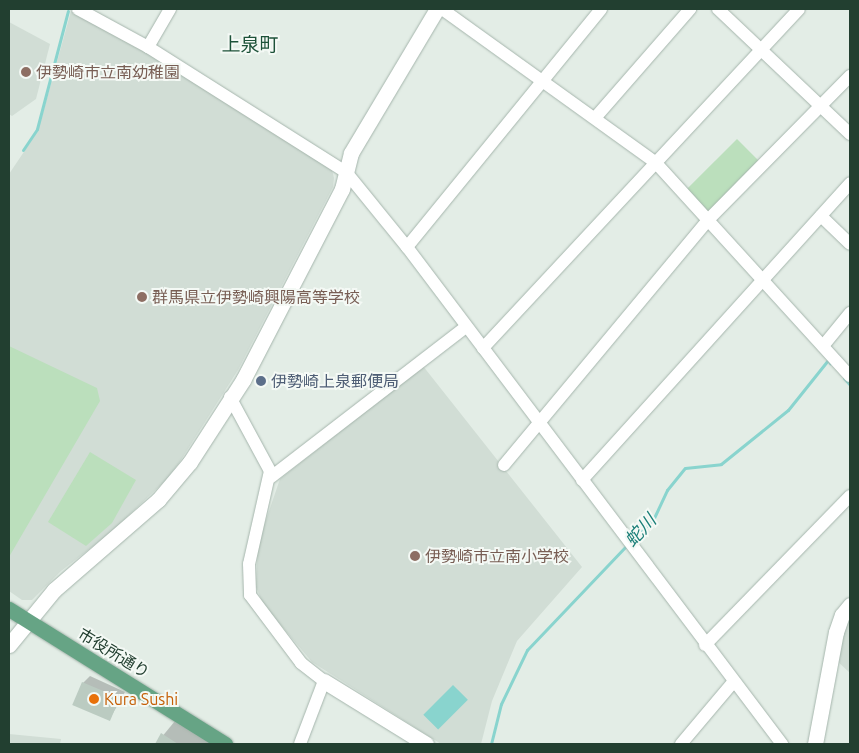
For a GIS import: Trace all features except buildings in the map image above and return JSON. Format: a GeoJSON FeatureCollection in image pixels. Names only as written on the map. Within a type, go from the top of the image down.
{"type":"FeatureCollection","features":[{"type":"Feature","properties":{"kind":"main road","name":"市役所通り"},"geometry":{"type":"LineString","coordinates":[[9,609],[225,744]]}},
{"type":"Feature","properties":{"kind":"street"},"geometry":{"type":"LineString","coordinates":[[78,9],[148,47],[346,172],[407,247],[782,744]]}},
{"type":"Feature","properties":{"kind":"street"},"geometry":{"type":"LineString","coordinates":[[148,47],[170,9]]}},
{"type":"Feature","properties":{"kind":"street"},"geometry":{"type":"LineString","coordinates":[[9,645],[54,590],[117,538],[169,489],[190,462],[230,397],[243,380],[330,212],[346,172],[351,153],[437,9]]}},
{"type":"Feature","properties":{"kind":"street"},"geometry":{"type":"LineString","coordinates":[[442,9],[543,79],[656,163],[706,221],[850,376]]}},
{"type":"Feature","properties":{"kind":"street"},"geometry":{"type":"LineString","coordinates":[[407,247],[601,9]]}},
{"type":"Feature","properties":{"kind":"street"},"geometry":{"type":"LineString","coordinates":[[595,118],[690,9]]}},
{"type":"Feature","properties":{"kind":"street"},"geometry":{"type":"LineString","coordinates":[[718,9],[762,48],[850,134]]}},
{"type":"Feature","properties":{"kind":"street"},"geometry":{"type":"LineString","coordinates":[[483,348],[799,9]]}},
{"type":"Feature","properties":{"kind":"street"},"geometry":{"type":"LineString","coordinates":[[504,465],[706,221],[850,76]]}},
{"type":"Feature","properties":{"kind":"street"},"geometry":{"type":"LineString","coordinates":[[582,480],[850,183]]}},
{"type":"Feature","properties":{"kind":"street"},"geometry":{"type":"LineString","coordinates":[[821,216],[850,244]]}},
{"type":"Feature","properties":{"kind":"street"},"geometry":{"type":"LineString","coordinates":[[823,346],[850,313]]}},
{"type":"Feature","properties":{"kind":"street"},"geometry":{"type":"LineString","coordinates":[[271,477],[466,327]]}},
{"type":"Feature","properties":{"kind":"street"},"geometry":{"type":"LineString","coordinates":[[230,397],[268,463],[271,477],[249,564],[250,595],[302,663],[324,681],[426,744]]}},
{"type":"Feature","properties":{"kind":"street"},"geometry":{"type":"LineString","coordinates":[[706,645],[850,496]]}},
{"type":"Feature","properties":{"kind":"street"},"geometry":{"type":"LineString","coordinates":[[815,744],[836,632],[842,615],[850,605]]}},
{"type":"Feature","properties":{"kind":"street"},"geometry":{"type":"LineString","coordinates":[[300,744],[324,681]]}},
{"type":"Feature","properties":{"kind":"street"},"geometry":{"type":"LineString","coordinates":[[681,744],[734,681]]}},
{"type":"Feature","properties":{"kind":"shaded area","name":"群馬県立伊勢崎興陽高等学校"},"geometry":{"type":"Polygon","coordinates":[[[71,11],[145,50],[332,170],[334,178],[333,187],[238,370],[179,463],[166,480],[110,533],[61,571],[32,600],[22,600],[9,591],[9,174],[38,131],[71,11]]]}},
{"type":"Feature","properties":{"kind":"shaded area","name":"伊勢崎市立南幼稚園"},"geometry":{"type":"Polygon","coordinates":[[[9,22],[50,44],[36,99],[12,116],[9,114],[9,22]]]}},
{"type":"Feature","properties":{"kind":"shaded area","name":"伊勢崎市立南小学校"},"geometry":{"type":"Polygon","coordinates":[[[423,366],[582,567],[517,641],[492,701],[481,744],[441,744],[312,662],[263,604],[256,587],[258,543],[280,479],[423,366]]]}},
{"type":"Feature","properties":{"kind":"shaded area"},"geometry":{"type":"Polygon","coordinates":[[[850,612],[850,673],[836,660],[843,628],[850,612]]]}},
{"type":"Feature","properties":{"kind":"shaded area"},"geometry":{"type":"Polygon","coordinates":[[[9,734],[61,739],[60,744],[9,744],[9,734]]]}},
{"type":"Feature","properties":{"kind":"green space"},"geometry":{"type":"Polygon","coordinates":[[[737,139],[759,161],[707,213],[685,191],[737,139]]]}},
{"type":"Feature","properties":{"kind":"green space"},"geometry":{"type":"Polygon","coordinates":[[[9,346],[97,388],[100,401],[9,557],[9,346]]]}},
{"type":"Feature","properties":{"kind":"green space"},"geometry":{"type":"Polygon","coordinates":[[[90,452],[136,480],[112,523],[86,546],[48,522],[90,452]]]}},
{"type":"Feature","properties":{"kind":"water"},"geometry":{"type":"Polygon","coordinates":[[[453,685],[468,700],[438,730],[423,715],[453,685]]]}},
{"type":"Feature","properties":{"kind":"waterway"},"geometry":{"type":"LineString","coordinates":[[23,150],[37,129],[68,11]]}},
{"type":"Feature","properties":{"kind":"waterway","name":"蛇川"},"geometry":{"type":"LineString","coordinates":[[632,539],[653,520],[667,490],[685,468],[721,464],[788,410],[828,360],[830,363]]}},
{"type":"Feature","properties":{"kind":"waterway","name":"蛇川"},"geometry":{"type":"LineString","coordinates":[[844,378],[850,385]]}},
{"type":"Feature","properties":{"kind":"waterway","name":"蛇川"},"geometry":{"type":"LineString","coordinates":[[491,744],[501,704],[527,650],[628,544]]}},
{"type":"Feature","properties":{"kind":"place","name":"伊勢崎市立南幼稚園"},"geometry":{"type":"Point","coordinates":[26,72]}},
{"type":"Feature","properties":{"kind":"place","name":"群馬県立伊勢崎興陽高等学校"},"geometry":{"type":"Point","coordinates":[142,297]}},
{"type":"Feature","properties":{"kind":"place","name":"伊勢崎上泉郵便局"},"geometry":{"type":"Point","coordinates":[261,381]}},
{"type":"Feature","properties":{"kind":"place","name":"伊勢崎市立南小学校"},"geometry":{"type":"Point","coordinates":[415,556]}},
{"type":"Feature","properties":{"kind":"place","name":"Kura Sushi"},"geometry":{"type":"Point","coordinates":[94,699]}},
{"type":"Feature","properties":{"kind":"district","name":"上泉町"},"geometry":{"type":"Point","coordinates":[250,45]}}]}
